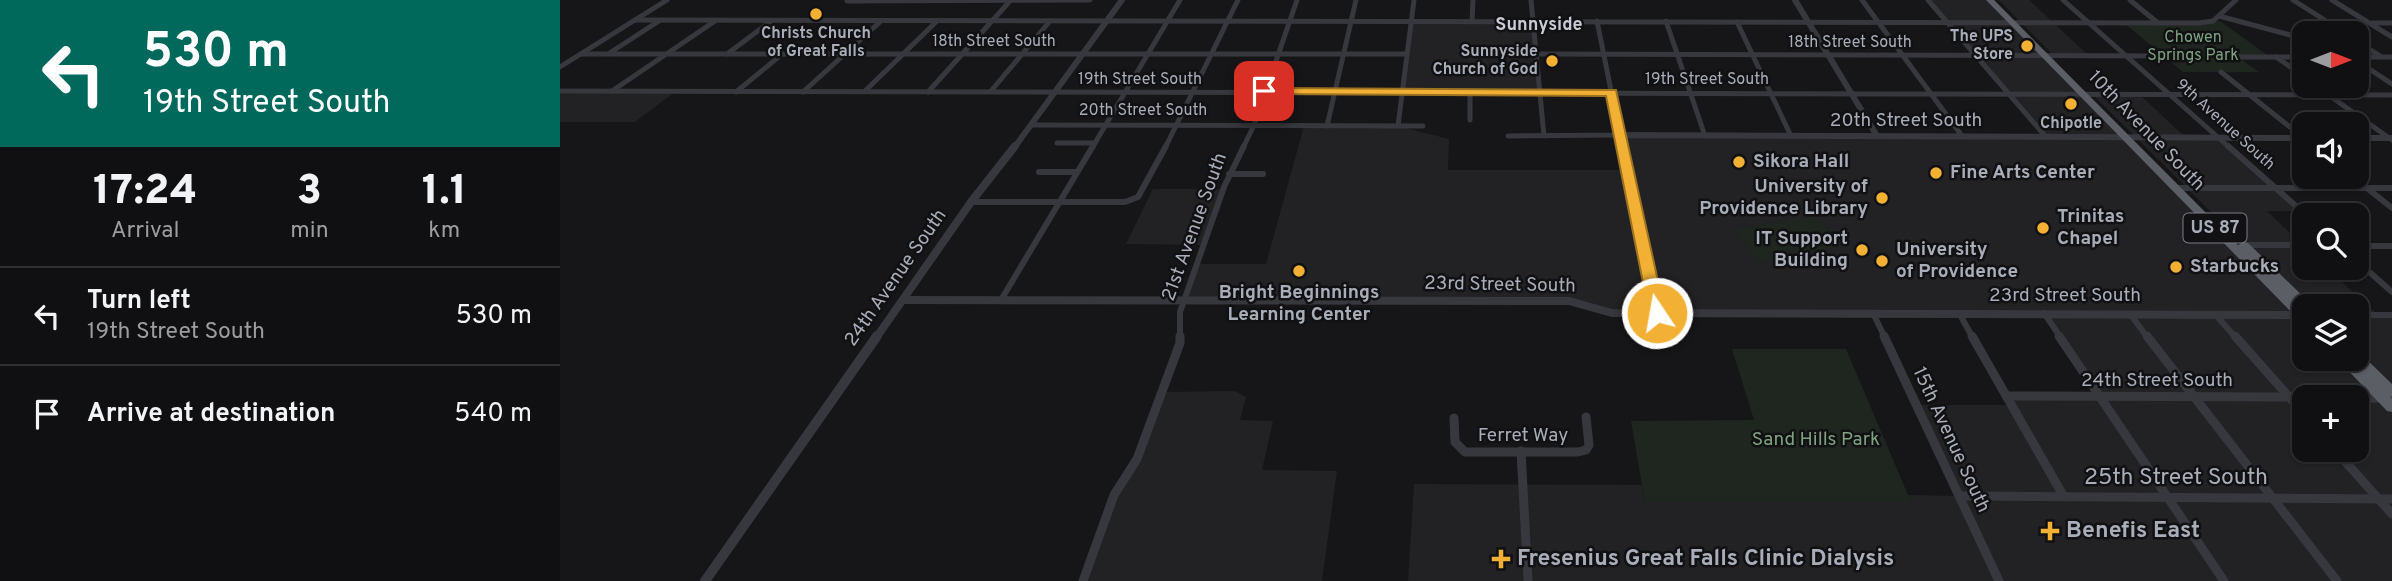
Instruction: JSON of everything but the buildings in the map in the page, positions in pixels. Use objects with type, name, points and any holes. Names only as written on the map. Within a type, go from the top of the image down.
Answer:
[{"type":"highway","name":"10th Avenue South","points":[[1990,0],[2017,22]]},
{"type":"highway","name":"10th Avenue South","points":[[1999,0],[2050,56],[2292,302]]},
{"type":"highway","points":[[2358,371],[2390,399]]},
{"type":"highway","points":[[2367,371],[2390,399]]},
{"type":"street","points":[[560,68],[667,0]]},
{"type":"street","name":"24th Avenue South","points":[[705,581],[971,202],[1122,0]]},
{"type":"street","points":[[1001,300],[1180,0]]},
{"type":"street","points":[[971,202],[1134,200],[1142,194],[1238,0]]},
{"type":"street","name":"21st Avenue South","points":[[1083,581],[1114,495],[1137,459],[1167,379],[1180,343],[1178,324],[1184,300],[1229,174],[1254,125],[1297,0]]},
{"type":"street","points":[[1327,126],[1356,0]]},
{"type":"street","points":[[1398,126],[1414,0]]},
{"type":"street","points":[[1472,21],[1473,0]]},
{"type":"street","points":[[1531,0],[1544,136]]},
{"type":"street","points":[[1795,0],[1877,136]]},
{"type":"street","points":[[1861,0],[1962,136]]},
{"type":"street","points":[[1928,0],[2046,137]]},
{"type":"street","name":"9th Avenue South","points":[[2063,0],[2292,203]]},
{"type":"street","points":[[2130,0],[2158,23]]},
{"type":"street","points":[[635,20],[2158,23],[2208,22],[2236,0]]},
{"type":"street","points":[[2293,0],[2326,21]]},
{"type":"street","points":[[2332,0],[2367,21]]},
{"type":"street","points":[[847,1],[1089,1]]},
{"type":"street","points":[[928,92],[1010,1]]},
{"type":"street","points":[[2219,16],[2292,36]]},
{"type":"street","points":[[608,54],[660,20]]},
{"type":"street","points":[[612,91],[715,20]]},
{"type":"street","points":[[726,54],[771,21]]},
{"type":"street","points":[[803,92],[882,21]]},
{"type":"street","points":[[865,92],[937,21]]},
{"type":"street","points":[[991,91],[1050,21]]},
{"type":"street","points":[[1597,21],[1657,313]]},
{"type":"street","points":[[1666,21],[1705,136]]},
{"type":"street","points":[[1737,22],[1791,136]]},
{"type":"street","points":[[2370,23],[2392,23]]},
{"type":"street","points":[[2370,23],[2392,37]]},
{"type":"street","points":[[2370,49],[2382,57]]},
{"type":"street","name":"18th Street South","points":[[581,54],[1406,54]]},
{"type":"street","points":[[735,92],[781,54]]},
{"type":"street","name":"18th Street South","points":[[1536,54],[2164,56]]},
{"type":"street","points":[[2238,57],[2292,57]]},
{"type":"street","points":[[2276,57],[2292,69]]},
{"type":"street","points":[[2370,58],[2392,57]]},
{"type":"street","points":[[2370,68],[2392,84]]},
{"type":"street","points":[[2221,72],[2292,129]]},
{"type":"street","name":"19th Street South","points":[[560,91],[2292,94]]},
{"type":"street","points":[[1470,92],[1470,120]]},
{"type":"street","name":"19th Street South","points":[[2370,95],[2392,95]]},
{"type":"street","points":[[2334,98],[2391,139]]},
{"type":"street","name":"20th Street South","points":[[1031,125],[1423,126]]},
{"type":"street","name":"20th Street South","points":[[1508,135],[2292,138]]},
{"type":"street","points":[[2369,138],[2391,139]]},
{"type":"street","points":[[1057,143],[1095,143]]},
{"type":"street","points":[[1039,172],[1077,172]]},
{"type":"street","points":[[1229,174],[1263,174]]},
{"type":"street","points":[[2180,188],[2292,187]]},
{"type":"street","points":[[2369,188],[2392,188]]},
{"type":"street","points":[[2368,189],[2392,208]]},
{"type":"street","points":[[2238,246],[2292,246]]},
{"type":"street","points":[[2369,246],[2392,246]]},
{"type":"street","points":[[2369,272],[2392,292]]},
{"type":"street","name":"23rd Street South","points":[[902,300],[1569,302],[1612,313],[2292,314]]},
{"type":"street","name":"15th Avenue South","points":[[1874,313],[1999,581]]},
{"type":"street","points":[[1959,313],[2064,497]]},
{"type":"street","points":[[2044,313],[2224,581]]},
{"type":"street","points":[[2130,314],[2337,581]]},
{"type":"street","points":[[2215,314],[2292,400]]},
{"type":"street","points":[[2369,315],[2392,315]]},
{"type":"street","name":"24th Street South","points":[[2006,396],[2289,397]]},
{"type":"street","points":[[2369,398],[2390,399]]},
{"type":"street","name":"Ferret Way","points":[[1454,418],[1454,443],[1458,449],[1465,452],[1521,452],[1586,450],[1589,445],[1586,417]]},
{"type":"street","points":[[1521,452],[1528,581]]},
{"type":"street","points":[[2346,462],[2392,514]]},
{"type":"street","name":"25th Street South","points":[[1959,496],[2392,499]]},
{"type":"shaded area","points":[[1928,0],[1990,0],[2292,306],[2292,371],[2356,371],[2392,407],[2392,581],[1408,581],[1414,484],[1642,485],[1645,502],[1910,502],[1908,495],[1959,496],[1917,405],[2011,405],[2006,396],[2098,396],[2044,313],[1612,313],[1581,304],[1184,300],[1197,264],[1266,264],[1304,126],[1398,126],[1449,139],[1448,170],[1627,170],[1620,135],[2045,137]]},
{"type":"shaded area","points":[[1999,0],[2029,0],[2089,56],[2054,56]]},
{"type":"shaded area","points":[[1411,21],[1534,21],[1540,92],[1402,92]]},
{"type":"shaded area","points":[[560,91],[676,91],[635,122],[560,122]]},
{"type":"shaded area","points":[[2092,94],[2139,94],[2185,137],[2218,137],[2292,203],[2292,211],[2267,211],[2292,235],[2292,280],[2340,280],[2355,294],[2294,294]]},
{"type":"shaded area","points":[[1153,189],[1223,189],[1204,245],[1126,244]]},
{"type":"shaded area","points":[[2369,307],[2380,315],[2392,315],[2392,392],[2369,370]]},
{"type":"shaded area","points":[[1234,391],[1246,397],[1240,420],[1273,421],[1262,470],[1337,471],[1322,581],[1083,581],[1114,495],[1131,469],[1162,392]]},
{"type":"green space","name":"Chowen Springs Park","points":[[2220,21],[2270,57],[2239,58],[2259,72],[2183,72],[2124,23]]},
{"type":"green space","points":[[1816,216],[1844,246],[1759,261],[1734,229]]},
{"type":"green space","name":"Sand Hills Park","points":[[1732,349],[1846,349],[1911,502],[1645,502],[1631,421],[1754,420]]},
{"type":"place","name":"Christs Church of Great Falls","points":[[816,14]]},
{"type":"place","name":"The UPS Store","points":[[2027,46]]},
{"type":"place","name":"Sunnyside Church of God","points":[[1552,61]]},
{"type":"place","name":"Chipotle","points":[[2071,104]]},
{"type":"place","name":"Sikora Hall","points":[[1739,162]]},
{"type":"place","name":"Fine Arts Center","points":[[1936,173]]},
{"type":"place","name":"University of Providence Library","points":[[1882,198]]},
{"type":"place","name":"Trinitas Chapel","points":[[2043,228]]},
{"type":"place","name":"IT Support Building","points":[[1862,250]]},
{"type":"place","name":"University of Providence","points":[[1882,261]]},
{"type":"place","name":"Starbucks","points":[[2176,267]]},
{"type":"place","name":"Bright Beginnings Learning Center","points":[[1299,271]]},
{"type":"place","name":"Benefis East","points":[[2050,531]]},
{"type":"place","name":"Fresenius Great Falls Clinic Dialysis","points":[[1501,559]]},
{"type":"district","name":"Sunnyside","points":[[1539,25]]},
{"type":"route","points":[[1264,91],[1612,92],[1657,313]]}]
